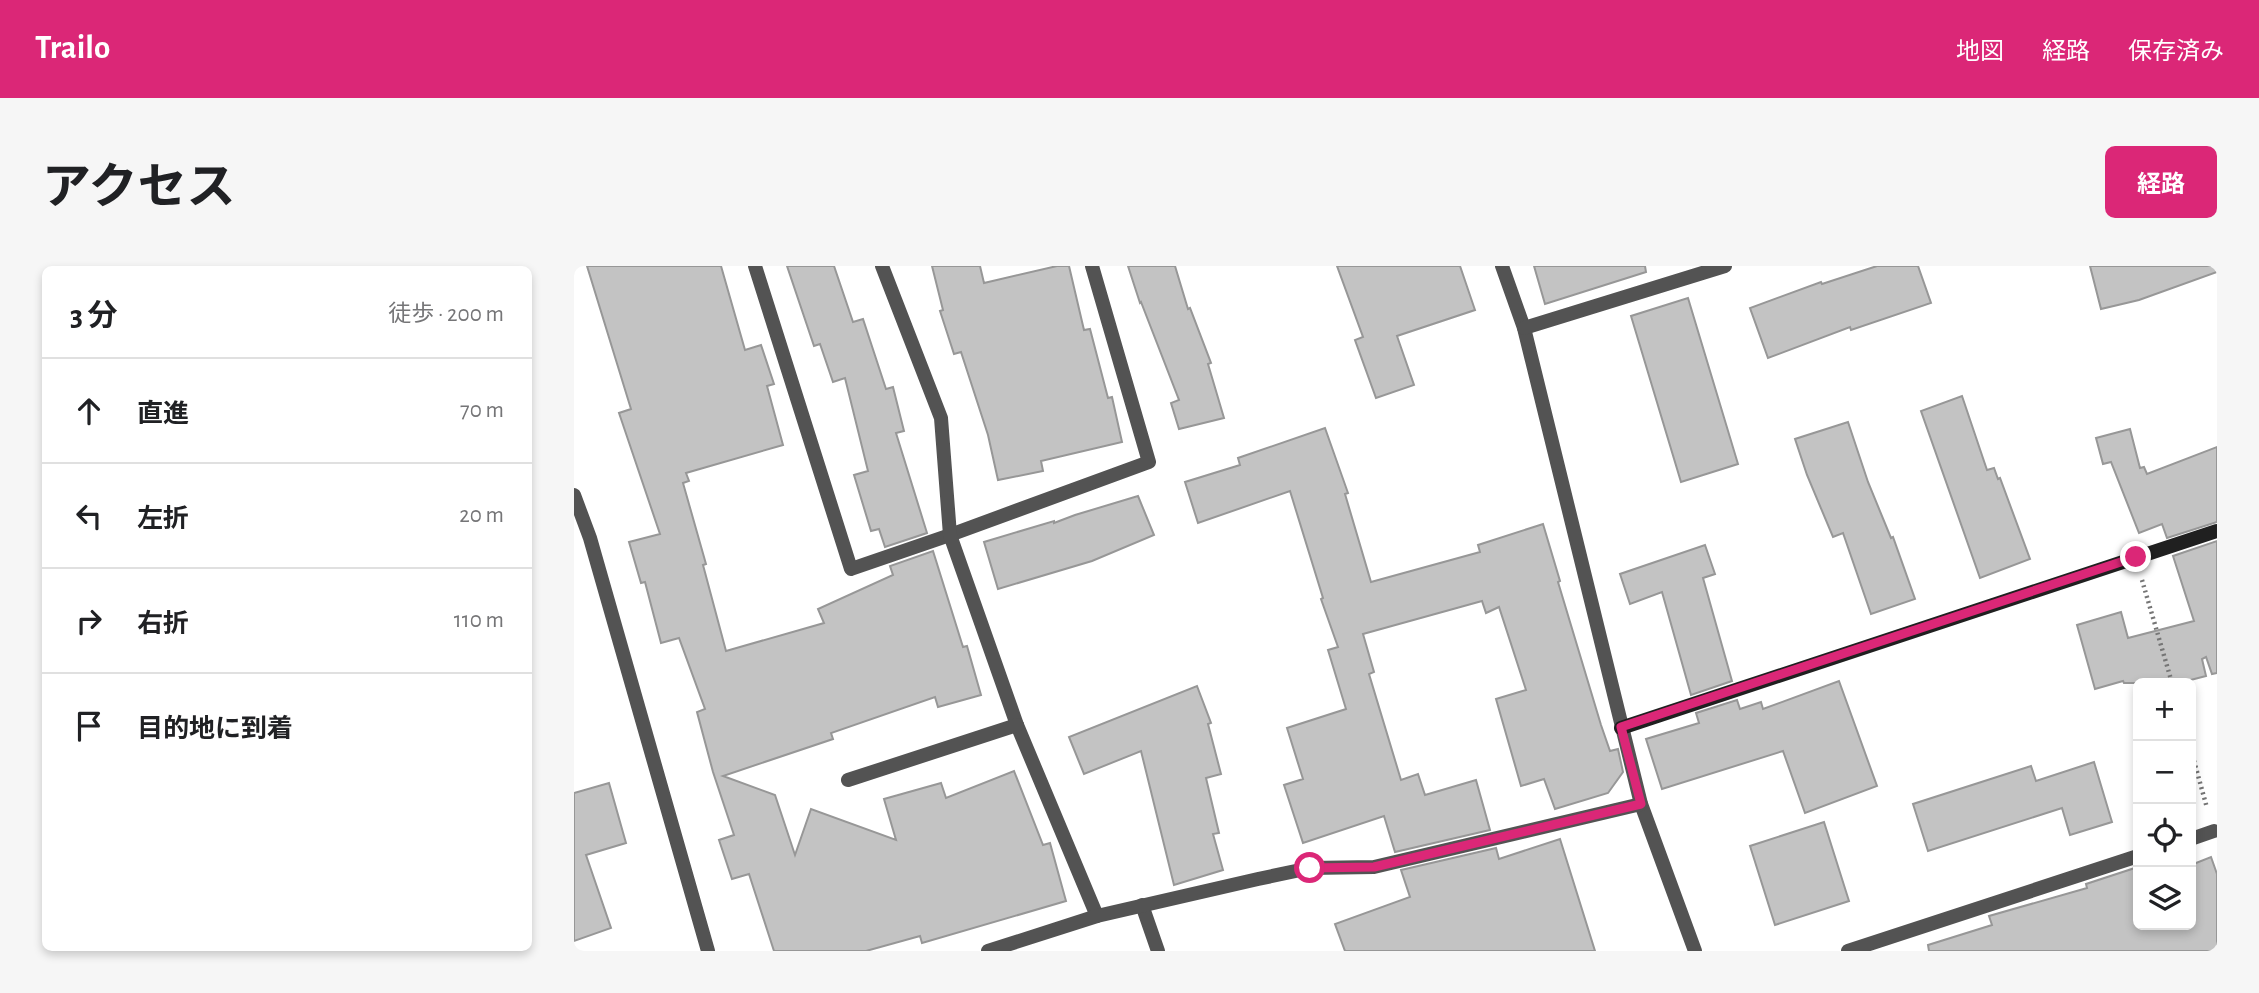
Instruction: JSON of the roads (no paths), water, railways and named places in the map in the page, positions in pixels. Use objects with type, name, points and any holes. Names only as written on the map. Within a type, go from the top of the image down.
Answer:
[{"type":"street","points":[[755,266],[851,569],[1149,462],[1092,266]]},
{"type":"street","points":[[882,266],[941,418],[950,535],[1017,725],[1097,916]]},
{"type":"street","points":[[1502,266],[1524,328],[1641,804],[1695,951]]},
{"type":"street","points":[[1524,328],[1725,266]]},
{"type":"street","points":[[574,495],[590,538],[708,951]]},
{"type":"street","points":[[1621,727],[2217,531]]},
{"type":"street","points":[[848,780],[1017,725]]},
{"type":"street","points":[[988,951],[1097,916],[1142,905],[1310,868],[1374,867],[1641,804]]},
{"type":"street","points":[[2196,837],[2214,831]]},
{"type":"street","points":[[1848,951],[2133,858]]},
{"type":"street","points":[[1142,905],[1158,951]]}]
